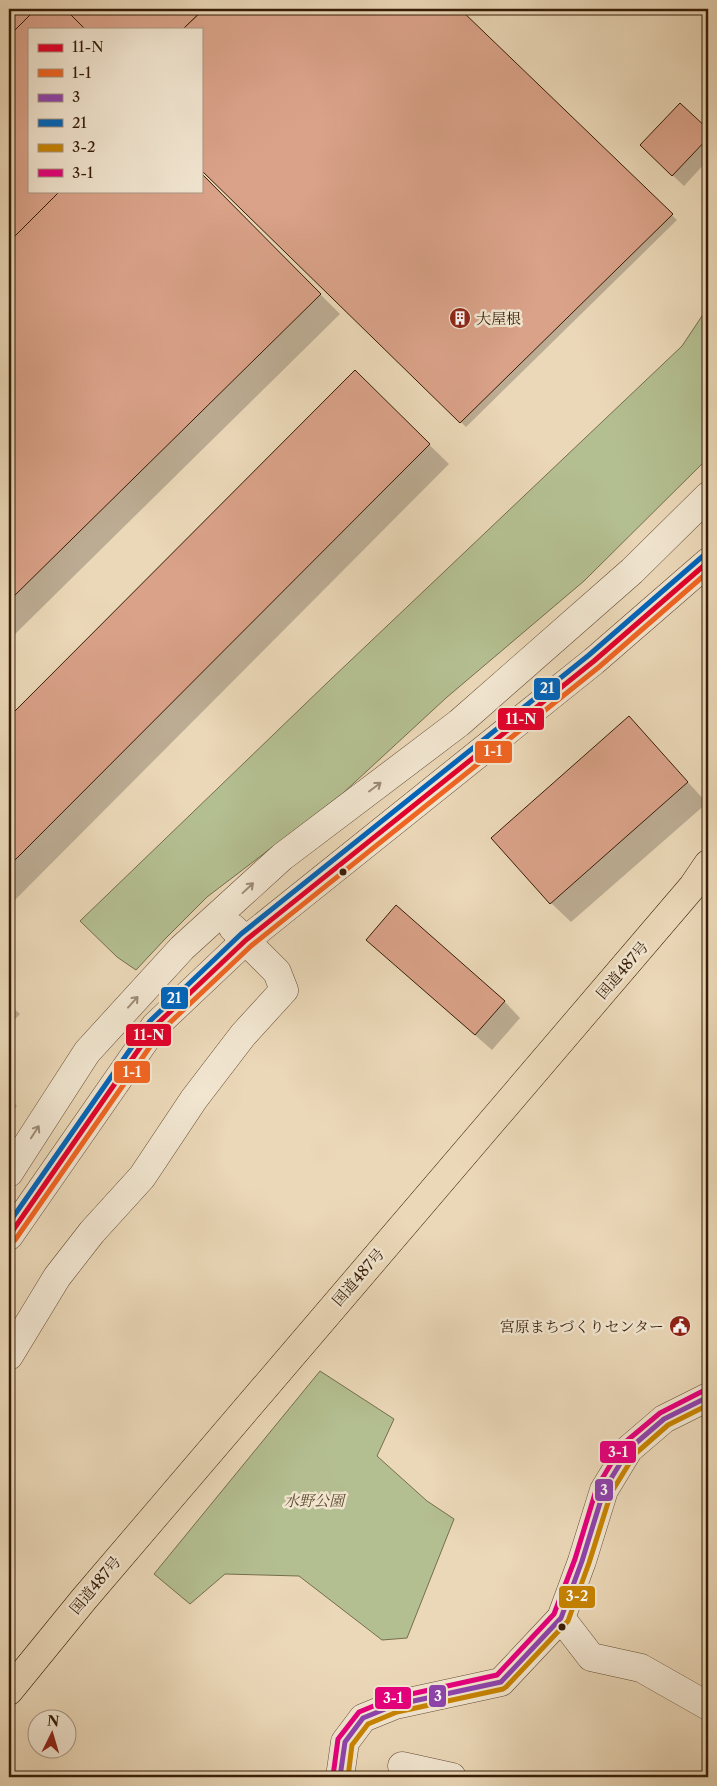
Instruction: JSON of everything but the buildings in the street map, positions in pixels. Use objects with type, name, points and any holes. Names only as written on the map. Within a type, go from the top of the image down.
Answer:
[{"type":"highway","name":"国道487号","points":[[9,1691],[84,1599],[694,886],[708,864]]},
{"type":"street","points":[[9,1173],[87,1052],[182,948],[282,857],[459,723],[632,571],[708,496]]},
{"type":"street","points":[[9,1236],[155,1026],[246,940],[594,661],[708,562]]},
{"type":"street","points":[[9,1356],[57,1277],[92,1232],[142,1177],[194,1099],[243,1035],[284,990],[277,972],[220,914]]},
{"type":"street","points":[[340,1777],[345,1742],[363,1718],[395,1705],[501,1682],[561,1618],[582,1561],[604,1490],[629,1449],[664,1419],[708,1397]]},
{"type":"street","points":[[561,1618],[591,1657],[641,1668],[708,1706]]},
{"type":"street","points":[[402,1766],[452,1777]]},
{"type":"green space","points":[[708,307],[708,458],[584,581],[446,698],[342,794],[207,897],[136,970],[117,957],[80,921],[329,681],[682,346]]},
{"type":"green space","name":"水野公園","points":[[320,1371],[394,1419],[377,1456],[427,1501],[454,1519],[407,1638],[382,1640],[299,1576],[225,1574],[190,1604],[154,1574]]},
{"type":"transit line","name":"21","points":[[9,1223],[150,1021],[241,934],[589,655],[703,556]]},
{"type":"transit line","name":"11-N","points":[[9,1236],[155,1026],[246,940],[594,661],[708,562]]},
{"type":"transit line","name":"1-1","points":[[15,1240],[161,1031],[251,946],[599,667],[708,572]]},
{"type":"transit line","name":"3-1","points":[[333,1776],[338,1739],[359,1712],[393,1698],[497,1675],[554,1614],[575,1559],[597,1487],[623,1444],[660,1413],[705,1390]]},
{"type":"transit line","name":"3","points":[[340,1777],[345,1742],[363,1718],[395,1705],[501,1682],[561,1618],[582,1561],[604,1490],[629,1449],[664,1419],[708,1397]]},
{"type":"transit line","name":"3-2","points":[[348,1777],[352,1745],[368,1724],[397,1712],[506,1687],[568,1621],[611,1493],[635,1454],[668,1425],[708,1405]]},
{"type":"place","name":"大屋根","points":[[460,318]]},
{"type":"place","name":"宮原まちづくりセンター","points":[[680,1326]]}]
